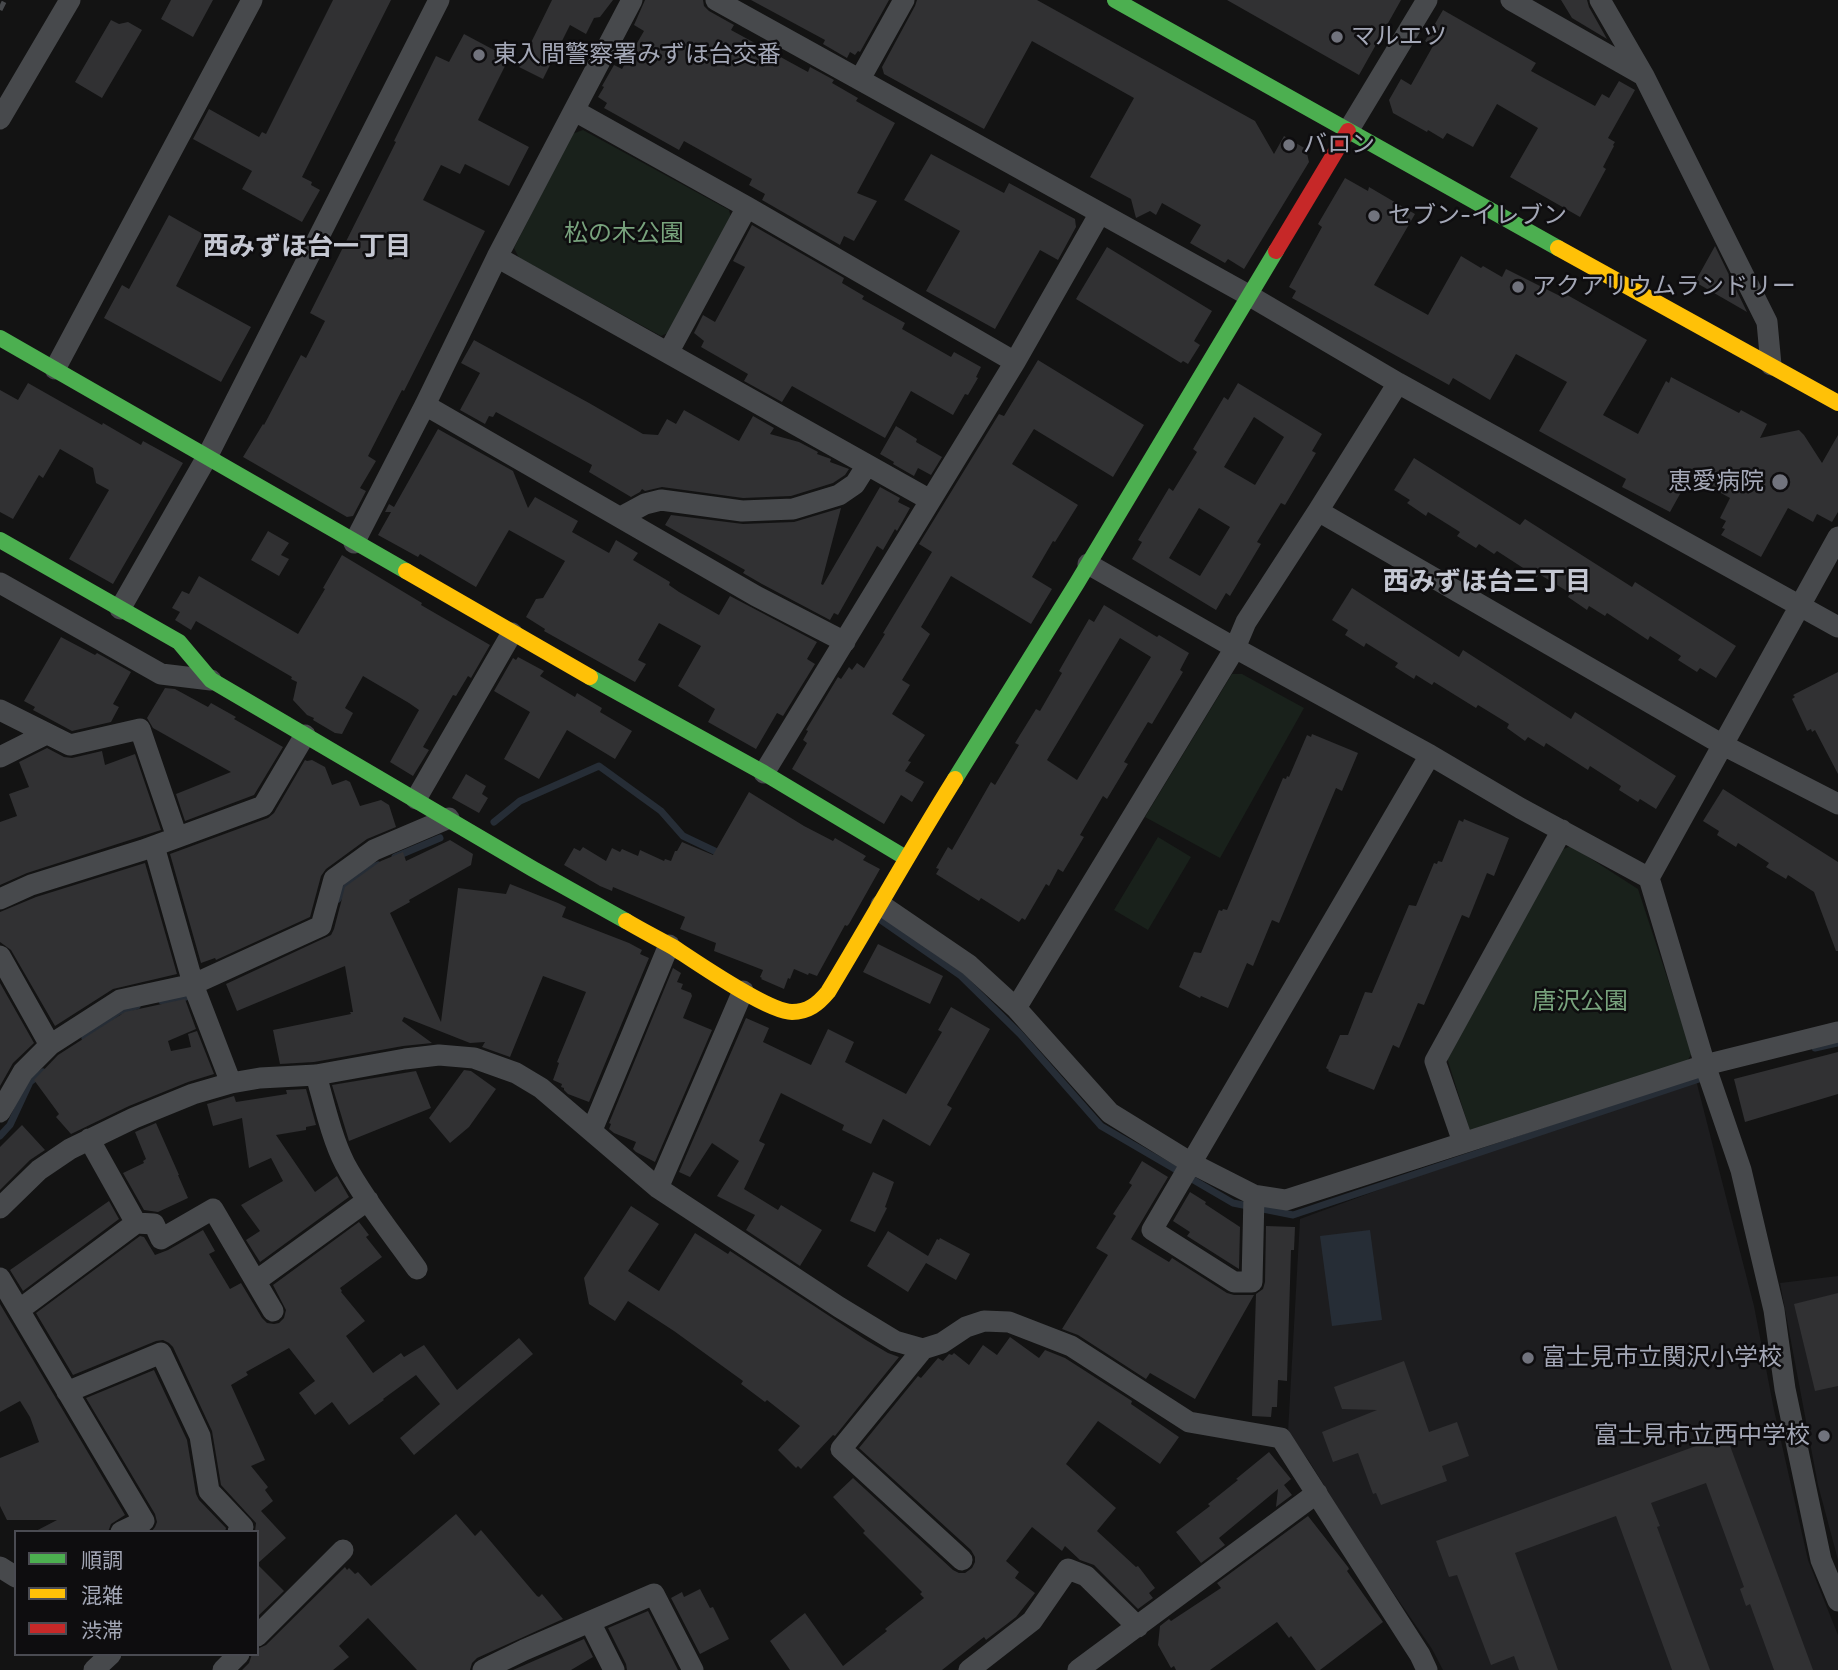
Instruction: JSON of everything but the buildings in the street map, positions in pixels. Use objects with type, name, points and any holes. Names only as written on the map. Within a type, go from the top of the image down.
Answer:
[{"type":"street","points":[[0,119],[71,0]]},
{"type":"street","points":[[55,369],[251,0]]},
{"type":"street","points":[[120,609],[207,457],[439,0]]},
{"type":"street","points":[[355,543],[497,257],[632,0]]},
{"type":"street","points":[[716,0],[1250,296],[1398,383],[1838,627]]},
{"type":"street","points":[[860,79],[904,0]]},
{"type":"street","points":[[1115,0],[1838,402]]},
{"type":"street","points":[[0,540],[179,642],[211,680],[533,869],[669,945],[743,991],[789,1012],[806,1010],[819,1003],[828,992],[877,913],[906,858],[1088,564],[1427,0]]},
{"type":"street","points":[[1511,0],[1644,76]]},
{"type":"street","points":[[1600,0],[1644,76],[1767,322],[1771,365]]},
{"type":"street","points":[[575,111],[1015,362]]},
{"type":"street","points":[[668,353],[747,207]]},
{"type":"street","points":[[764,773],[1015,362],[1100,214]]},
{"type":"street","points":[[497,257],[930,500]]},
{"type":"street","points":[[0,338],[512,633],[764,773],[906,858]]},
{"type":"street","points":[[1016,1008],[1235,648],[1246,622],[1398,383]]},
{"type":"street","points":[[425,405],[756,596],[845,642]]},
{"type":"street","points":[[621,517],[661,499],[742,511],[793,509],[839,495],[855,484],[867,465]]},
{"type":"street","points":[[1318,511],[1723,745],[1838,804]]},
{"type":"street","points":[[1649,878],[1838,537]]},
{"type":"street","points":[[1088,564],[1649,878],[1705,1065],[1741,1170],[1773,1310],[1785,1389],[1821,1560],[1838,1601]]},
{"type":"street","points":[[0,583],[161,674],[211,680]]},
{"type":"street","points":[[416,799],[512,633]]},
{"type":"street","points":[[0,710],[70,745],[140,729],[177,837]]},
{"type":"street","points":[[0,757],[46,734]]},
{"type":"street","points":[[0,899],[32,885],[154,846],[263,806],[305,736]]},
{"type":"street","points":[[1254,1196],[1252,1282],[1234,1282],[1153,1230],[1430,755]]},
{"type":"street","points":[[1,1106],[23,1072],[50,1045],[120,1000],[196,990],[321,926],[334,879],[374,850],[449,818]]},
{"type":"street","points":[[1463,1142],[1435,1060],[1562,830]]},
{"type":"street","points":[[154,846],[196,990],[231,1083]]},
{"type":"street","points":[[877,913],[970,965],[1016,1008],[1110,1114],[1187,1170],[1254,1196],[1286,1200],[1705,1065],[1838,1032]]},
{"type":"street","points":[[592,1130],[669,945]]},
{"type":"street","points":[[0,956],[50,1045]]},
{"type":"street","points":[[658,1188],[743,991]]},
{"type":"street","points":[[0,1208],[39,1170],[89,1139],[193,1094],[260,1078],[316,1075],[405,1059],[439,1055],[474,1058],[516,1073],[541,1088],[658,1188],[895,1341],[922,1349],[942,1343],[966,1327],[984,1321],[1009,1322],[1071,1346],[1189,1422],[1281,1438],[1427,1670]]},
{"type":"street","points":[[316,1075],[325,1110],[345,1163],[417,1269]]},
{"type":"street","points":[[89,1139],[136,1223]]},
{"type":"street","points":[[256,1281],[368,1200]]},
{"type":"street","points":[[19,1310],[136,1223],[154,1224],[161,1238],[213,1209],[274,1311]]},
{"type":"street","points":[[0,1278],[144,1521],[125,1530]]},
{"type":"street","points":[[922,1349],[841,1450],[962,1560]]},
{"type":"street","points":[[67,1392],[161,1353],[200,1436],[209,1491],[243,1527],[240,1530]]},
{"type":"street","points":[[1078,1670],[1317,1493]]},
{"type":"street","points":[[259,1634],[343,1550]]},
{"type":"street","points":[[969,1670],[1031,1620],[1068,1569],[1086,1576],[1138,1627]]},
{"type":"street","points":[[494,1668],[654,1594],[693,1670]]},
{"type":"street","points":[[590,1622],[614,1670]]},
{"type":"street","points":[[223,1670],[237,1656]]},
{"type":"shaded area","name":"富士見市立関沢小学校","points":[[1687,1076],[1696,1080],[1754,1306],[1808,1560],[1838,1635],[1838,1670],[1443,1670],[1432,1649],[1288,1432],[1300,1219]]},
{"type":"shaded area","points":[[1370,1230],[1382,1320],[1332,1326],[1320,1236]]},
{"type":"shaded area","name":"富士見市立西中学校","points":[[1838,1276],[1838,1560],[1818,1485],[1780,1283]]},
{"type":"green space","name":"松の木公園","points":[[583,130],[729,210],[731,218],[668,333],[661,336],[519,258],[514,248],[572,134]]},
{"type":"green space","points":[[1232,674],[1242,674],[1304,708],[1220,858],[1145,817]]},
{"type":"green space","points":[[1158,837],[1191,857],[1148,930],[1114,910]]},
{"type":"green space","name":"唐沢公園","points":[[1571,846],[1638,889],[1692,1053],[1686,1063],[1471,1134],[1447,1058],[1561,850]]},
{"type":"waterway","points":[[494,822],[520,801],[599,766],[661,811],[683,836],[723,855]]},
{"type":"waterway","points":[[395,857],[440,838]]},
{"type":"waterway","points":[[338,899],[355,878],[378,865]]},
{"type":"waterway","points":[[879,919],[961,976],[1020,1034],[1101,1126],[1233,1203],[1293,1215],[1705,1077]]},
{"type":"waterway","points":[[162,1001],[195,994]]},
{"type":"waterway","points":[[85,1038],[118,1012],[137,1006]]},
{"type":"waterway","points":[[1815,1048],[1838,1043]]},
{"type":"waterway","points":[[0,1136],[10,1125],[30,1082],[43,1072]]},
{"type":"railway","points":[[0,10],[5,0]]},
{"type":"traffic: fast","points":[[1115,0],[1558,248]]},
{"type":"traffic: fast","points":[[955,779],[1077,583],[1276,251]]},
{"type":"traffic: fast","points":[[0,338],[406,571]]},
{"type":"traffic: fast","points":[[0,540],[179,642],[211,680],[626,921]]},
{"type":"traffic: fast","points":[[590,677],[764,773],[906,858]]},
{"type":"traffic: slow","points":[[1558,248],[1838,403]]},
{"type":"traffic: slow","points":[[406,571],[590,677]]},
{"type":"traffic: slow","points":[[626,921],[767,1004],[792,1012],[808,1009],[828,992],[955,779]]},
{"type":"traffic: jam","points":[[1276,251],[1348,131]]},
{"type":"place","name":"マルエツ","points":[[1337,37]]},
{"type":"place","name":"東入間警察署みずほ台交番","points":[[479,55]]},
{"type":"place","name":"バロン","points":[[1289,145]]},
{"type":"place","name":"セブン-イレブン","points":[[1374,216]]},
{"type":"place","name":"アクアリウムランドリー","points":[[1518,287]]},
{"type":"place","name":"恵愛病院","points":[[1780,482]]},
{"type":"place","name":"富士見市立関沢小学校","points":[[1528,1358]]},
{"type":"place","name":"富士見市立西中学校","points":[[1824,1436]]},
{"type":"district","name":"西みずほ台一丁目","points":[[307,247]]},
{"type":"district","name":"西みずほ台三丁目","points":[[1487,582]]}]
